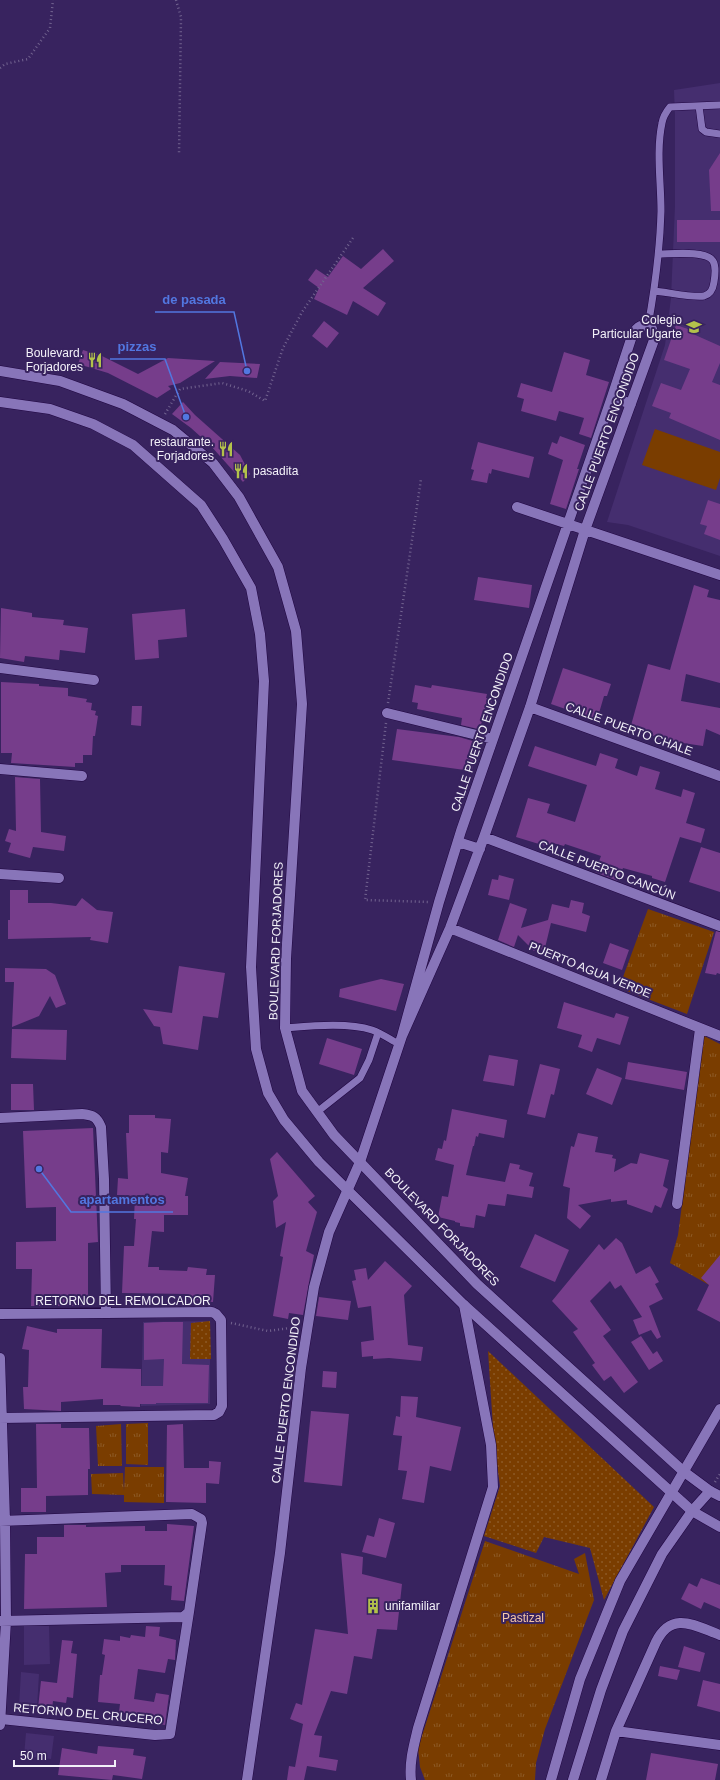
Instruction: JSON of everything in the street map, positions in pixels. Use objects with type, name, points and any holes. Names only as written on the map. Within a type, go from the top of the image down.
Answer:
[{"type":"street","name":"CALLE PUERTO ENCONDIDO","points":[[247,1780],[280,1553],[307,1325],[314,1287],[329,1232],[360,1162],[401,1040],[439,902],[458,842],[632,336],[637,327],[641,325],[648,326],[652,329],[654,340],[585,530],[530,707],[480,849],[450,928],[401,1040]]},
{"type":"street","name":"BOULEVARD FORJADORES","points":[[0,371],[60,381],[123,404],[173,430],[213,463],[239,497],[278,567],[296,631],[302,704],[286,959],[285,1028],[302,1091],[334,1135],[477,1284],[683,1471],[710,1491],[720,1496]]},
{"type":"street","points":[[612,397],[631,404]]},
{"type":"street","name":"BOULEVARD FORJADORES","points":[[0,402],[50,409],[93,424],[133,445],[201,505],[223,539],[250,588],[260,634],[264,680],[251,967],[256,1049],[268,1093],[284,1120],[319,1162],[464,1305],[692,1511],[720,1527]]},
{"type":"street","points":[[517,507],[720,575]]},
{"type":"street","points":[[0,668],[94,680]]},
{"type":"street","name":"CALLE PUERTO CHALE","points":[[530,707],[720,776]]},
{"type":"street","points":[[387,713],[493,739]]},
{"type":"street","points":[[0,769],[82,776]]},
{"type":"street","name":"CALLE PUERTO CANCÚN","points":[[484,837],[720,926]]},
{"type":"street","points":[[458,842],[480,849]]},
{"type":"street","points":[[0,874],[59,878]]},
{"type":"street","name":"PUERTO AGUA VERDE","points":[[450,928],[720,1036]]},
{"type":"street","points":[[677,1204],[700,1029]]},
{"type":"street","points":[[0,1118],[82,1114],[92,1115],[98,1119],[101,1127],[104,1179],[106,1313]]},
{"type":"street","points":[[412,1780],[410,1770],[412,1751],[418,1728],[493,1486],[491,1446],[464,1305]]},
{"type":"street","name":"RETORNO DEL REMOLCADOR","points":[[0,1314],[212,1312],[221,1320],[222,1406],[219,1412],[214,1415],[1,1418]]},
{"type":"street","points":[[0,1358],[3,1521],[3,1621],[0,1722]]},
{"type":"street","points":[[551,1780],[580,1679],[620,1581],[720,1409]]},
{"type":"street","points":[[573,1780],[601,1690],[623,1631],[662,1554],[692,1511],[710,1491]]},
{"type":"street","points":[[3,1521],[192,1514],[197,1516],[202,1523],[190,1612],[183,1617],[3,1621]]},
{"type":"street","name":"RETORNO DEL CRUCERO","points":[[0,1722],[155,1735],[170,1734],[190,1612]]},
{"type":"street","points":[[601,1780],[616,1731],[656,1642],[665,1628],[672,1624],[682,1622],[720,1635]]},
{"type":"street","points":[[616,1731],[720,1745]]},
{"type":"lane","points":[[648,326],[659,254],[662,123],[665,112],[670,107],[720,105]]},
{"type":"lane","points":[[699,106],[702,129],[706,132],[720,134]]},
{"type":"lane","points":[[654,291],[701,296],[709,294],[712,290],[714,282],[715,267],[713,261],[709,257],[694,254],[659,254]]},
{"type":"lane","points":[[285,1028],[341,1026],[372,1030],[401,1040]]},
{"type":"lane","points":[[317,1112],[360,1078],[369,1060],[378,1033]]},
{"type":"path","points":[[0,68],[5,64],[28,59],[50,28],[54,0]]},
{"type":"path","points":[[176,0],[181,17],[179,154]]},
{"type":"path","points":[[159,423],[180,389],[222,383],[248,391],[265,401],[283,348],[302,312],[353,238]]},
{"type":"path","points":[[221,1320],[268,1331],[307,1325]]},
{"type":"shaded area","name":"Colegio Particular Ugarte","points":[[720,83],[720,556],[628,525],[607,522],[665,345],[671,298],[675,206],[674,90]]},
{"type":"shaded area","points":[[210,1321],[210,1404],[141,1406],[143,1322]]},
{"type":"shaded area","points":[[24,1626],[49,1626],[50,1664],[24,1665]]},
{"type":"shaded area","points":[[21,1672],[39,1674],[37,1708],[19,1707]]},
{"type":"shaded area","points":[[26,1733],[54,1736],[51,1759],[24,1756]]},
{"type":"green space","points":[[655,429],[720,452],[720,478],[716,490],[642,465]]},
{"type":"green space","points":[[648,909],[714,932],[687,1014],[619,988]]},
{"type":"green space","points":[[704,1036],[720,1044],[720,1291],[670,1263],[678,1235]]},
{"type":"green space","points":[[210,1321],[211,1359],[190,1359],[191,1323]]},
{"type":"green space","points":[[488,1351],[654,1507],[604,1600],[590,1548],[544,1537],[536,1553],[484,1536],[500,1486],[494,1443]]},
{"type":"green space","points":[[148,1423],[148,1465],[126,1464],[126,1424]]},
{"type":"green space","points":[[121,1424],[122,1466],[98,1466],[96,1426]]},
{"type":"green space","points":[[125,1467],[164,1467],[164,1503],[124,1502],[124,1495],[92,1494],[91,1474],[123,1473],[124,1491]]},
{"type":"green space","name":"Pastizal","points":[[485,1541],[579,1574],[574,1559],[585,1553],[594,1600],[545,1729],[536,1763],[535,1780],[425,1780],[420,1767],[418,1748]]},
{"type":"building","points":[[720,153],[720,211],[711,211],[709,170]]},
{"type":"building","points":[[677,220],[720,220],[720,242],[677,242]]},
{"type":"building","points":[[383,249],[394,261],[363,288],[386,303],[378,316],[353,301],[347,315],[314,299],[319,288],[308,280],[316,269],[328,277],[343,256],[361,269]]},
{"type":"building","points":[[324,321],[339,333],[327,348],[312,336]]},
{"type":"building","points":[[676,325],[694,331],[693,334],[720,346],[720,363],[712,382],[720,385],[720,440],[669,418],[671,413],[652,406],[661,383],[681,390],[690,369],[664,360]]},
{"type":"building","points":[[83,350],[102,356],[138,374],[168,358],[215,361],[180,383],[168,386],[171,389],[157,398],[108,373],[78,364]]},
{"type":"building","points":[[564,352],[590,360],[586,375],[609,382],[591,438],[579,434],[584,418],[559,411],[556,421],[521,411],[524,399],[517,397],[521,383],[552,392]]},
{"type":"building","points":[[220,362],[260,364],[257,378],[230,376],[205,379]]},
{"type":"building","points":[[183,402],[195,415],[240,455],[250,474],[243,482],[211,446],[191,428],[172,414]]},
{"type":"building","points":[[560,436],[585,445],[566,509],[550,504],[563,460],[548,454],[552,442],[557,444]]},
{"type":"building","points":[[478,442],[534,457],[529,478],[492,469],[491,474],[489,473],[487,483],[471,480],[474,470],[471,469]]},
{"type":"building","points":[[708,500],[720,504],[720,540],[704,534],[707,526],[700,524]]},
{"type":"building","points":[[478,577],[532,585],[529,608],[474,600]]},
{"type":"building","points":[[694,585],[709,590],[707,597],[720,600],[720,683],[686,674],[681,701],[720,708],[720,735],[706,729],[703,746],[656,739],[657,737],[630,729],[648,664],[670,670]]},
{"type":"building","points":[[1,608],[32,613],[32,617],[64,620],[63,625],[88,628],[85,653],[60,650],[59,660],[25,656],[24,662],[0,658]]},
{"type":"building","points":[[185,609],[187,637],[158,640],[159,658],[135,660],[132,614]]},
{"type":"building","points":[[563,668],[611,684],[607,696],[604,696],[597,720],[551,704]]},
{"type":"building","points":[[1,682],[39,684],[39,686],[68,688],[68,696],[87,699],[86,702],[92,703],[91,710],[96,711],[95,715],[98,716],[95,736],[93,736],[92,755],[83,755],[83,763],[75,763],[75,767],[11,763],[12,753],[1,753]]},
{"type":"building","points":[[415,685],[431,688],[432,685],[487,694],[486,698],[492,699],[488,722],[482,721],[481,725],[479,724],[478,729],[461,725],[462,718],[417,709],[418,703],[412,702]]},
{"type":"building","points":[[132,706],[142,706],[141,726],[131,725]]},
{"type":"building","points":[[397,729],[459,737],[476,742],[472,771],[392,760]]},
{"type":"building","points":[[535,746],[596,766],[600,753],[618,759],[615,768],[637,776],[640,766],[660,772],[655,789],[681,797],[683,789],[695,793],[686,823],[705,829],[701,843],[680,837],[665,882],[652,878],[652,876],[623,868],[618,881],[595,872],[601,856],[565,844],[564,846],[553,843],[552,848],[516,837],[528,798],[550,804],[547,813],[575,822],[587,785],[528,766]]},
{"type":"building","points":[[15,777],[40,779],[41,832],[66,836],[64,851],[33,847],[30,858],[8,852],[11,843],[5,841],[9,829],[16,831]]},
{"type":"building","points":[[701,847],[720,853],[720,892],[689,882]]},
{"type":"building","points":[[499,875],[514,879],[509,900],[488,895],[492,879],[498,880]]},
{"type":"building","points":[[10,890],[28,890],[28,903],[51,903],[76,906],[82,898],[97,910],[113,912],[108,943],[90,940],[91,937],[8,939],[8,920],[10,920]]},
{"type":"building","points":[[571,900],[584,903],[582,913],[590,916],[586,932],[551,923],[544,952],[538,946],[534,951],[518,935],[514,947],[498,940],[510,903],[527,909],[521,928],[548,920],[552,904],[569,908]]},
{"type":"building","points":[[716,931],[720,932],[720,974],[717,973],[716,975],[705,973]]},
{"type":"building","points":[[610,943],[629,950],[622,970],[603,963]]},
{"type":"building","points":[[179,966],[225,973],[218,1018],[203,1016],[198,1050],[163,1044],[160,1027],[154,1026],[143,1009],[172,1013]]},
{"type":"building","points":[[5,968],[46,969],[55,975],[66,1004],[56,1008],[50,996],[39,1016],[12,1027],[14,982],[5,982]]},
{"type":"building","points":[[381,979],[404,984],[396,1011],[339,997],[340,989]]},
{"type":"building","points":[[564,1002],[614,1018],[616,1013],[629,1017],[620,1045],[597,1038],[592,1052],[578,1047],[582,1035],[557,1028]]},
{"type":"building","points":[[12,1029],[67,1030],[66,1060],[11,1058]]},
{"type":"building","points":[[327,1038],[362,1049],[354,1075],[319,1064]]},
{"type":"building","points":[[489,1055],[518,1060],[514,1086],[483,1081]]},
{"type":"building","points":[[628,1062],[687,1072],[684,1090],[625,1079]]},
{"type":"building","points":[[540,1064],[560,1069],[554,1095],[551,1094],[545,1118],[527,1114]]},
{"type":"building","points":[[597,1068],[622,1078],[612,1105],[586,1094]]},
{"type":"building","points":[[11,1084],[33,1084],[34,1110],[11,1110]]},
{"type":"building","points":[[452,1109],[507,1120],[504,1138],[479,1133],[478,1137],[476,1136],[466,1175],[505,1182],[510,1163],[520,1165],[519,1169],[533,1173],[529,1186],[534,1187],[532,1198],[507,1194],[505,1206],[488,1204],[485,1217],[476,1215],[474,1228],[460,1226],[460,1223],[438,1217],[442,1196],[448,1197],[454,1165],[435,1160],[438,1148],[442,1149],[444,1140],[446,1141]]},
{"type":"building","points":[[129,1115],[155,1115],[155,1118],[171,1119],[168,1153],[161,1152],[161,1173],[188,1178],[185,1196],[188,1196],[188,1215],[164,1215],[164,1232],[152,1231],[148,1267],[159,1267],[159,1270],[187,1271],[188,1267],[207,1269],[206,1275],[215,1275],[213,1302],[185,1299],[186,1294],[122,1293],[124,1246],[134,1246],[136,1219],[134,1219],[135,1196],[117,1195],[118,1178],[128,1179],[126,1133],[129,1133]]},
{"type":"building","points":[[93,1128],[98,1242],[88,1243],[88,1306],[31,1306],[32,1269],[16,1269],[16,1242],[56,1241],[56,1207],[26,1208],[23,1131]]},
{"type":"building","points":[[578,1133],[598,1137],[595,1152],[613,1155],[612,1158],[616,1159],[614,1172],[631,1163],[637,1164],[640,1153],[669,1160],[663,1186],[668,1189],[661,1208],[655,1205],[652,1213],[627,1204],[627,1200],[611,1202],[611,1199],[578,1205],[591,1216],[580,1229],[567,1218],[570,1188],[563,1186],[571,1146],[574,1147]]},
{"type":"building","points":[[277,1152],[315,1196],[308,1202],[317,1212],[306,1251],[314,1255],[303,1315],[289,1313],[288,1319],[273,1316],[283,1257],[280,1256],[286,1222],[276,1228],[273,1201],[278,1196],[270,1159]]},
{"type":"building","points":[[535,1234],[569,1250],[555,1282],[520,1267]]},
{"type":"building","points":[[616,1238],[622,1243],[636,1274],[650,1266],[659,1282],[655,1284],[663,1299],[649,1306],[661,1337],[657,1339],[651,1330],[639,1335],[633,1320],[642,1317],[621,1285],[615,1289],[610,1281],[590,1301],[611,1330],[603,1336],[638,1382],[624,1393],[611,1376],[604,1381],[592,1365],[595,1363],[573,1332],[578,1329],[552,1301],[599,1244],[604,1250]]},
{"type":"building","points":[[720,1255],[720,1322],[697,1310],[709,1285],[701,1278]]},
{"type":"building","points":[[385,1261],[412,1286],[404,1295],[408,1345],[423,1347],[421,1361],[389,1358],[373,1359],[373,1356],[362,1357],[361,1342],[374,1340],[371,1306],[358,1308],[352,1281],[356,1280],[354,1270],[366,1268],[368,1280]]},
{"type":"building","points":[[319,1297],[351,1301],[348,1320],[316,1316]]},
{"type":"building","points":[[183,1322],[182,1364],[209,1365],[208,1403],[156,1403],[140,1404],[140,1407],[103,1405],[103,1399],[61,1402],[61,1411],[24,1409],[23,1387],[28,1387],[29,1350],[22,1349],[27,1326],[57,1333],[57,1329],[102,1329],[101,1368],[141,1369],[141,1386],[163,1386],[164,1359],[144,1360],[144,1323]]},
{"type":"building","points":[[641,1336],[653,1354],[657,1351],[663,1361],[649,1370],[631,1342]]},
{"type":"building","points":[[323,1371],[337,1372],[336,1388],[322,1387]]},
{"type":"building","points":[[401,1396],[418,1397],[416,1417],[461,1427],[451,1471],[430,1466],[424,1503],[402,1499],[407,1471],[398,1470],[402,1436],[393,1435],[396,1416],[400,1417]]},
{"type":"building","points":[[311,1411],[349,1414],[342,1486],[304,1482]]},
{"type":"building","points":[[36,1424],[61,1424],[61,1428],[89,1428],[90,1469],[88,1469],[88,1495],[46,1496],[46,1512],[21,1512],[21,1488],[37,1488]]},
{"type":"building","points":[[183,1424],[184,1468],[209,1468],[209,1461],[221,1462],[219,1484],[206,1483],[206,1503],[166,1502],[167,1425]]},
{"type":"building","points":[[379,1518],[395,1523],[386,1558],[362,1552],[367,1535],[374,1537]]},
{"type":"building","points":[[167,1524],[194,1526],[184,1601],[171,1600],[172,1586],[164,1585],[165,1565],[121,1565],[121,1572],[105,1573],[107,1607],[24,1609],[25,1554],[37,1554],[37,1537],[64,1537],[64,1525],[86,1525],[86,1527],[145,1526],[145,1531],[167,1531]]},
{"type":"building","points":[[341,1553],[363,1557],[362,1574],[402,1584],[397,1630],[377,1629],[372,1659],[354,1656],[347,1694],[331,1691],[314,1735],[322,1736],[319,1757],[338,1760],[336,1771],[307,1766],[304,1780],[287,1780],[289,1766],[295,1767],[303,1724],[290,1719],[296,1703],[302,1705],[315,1629],[348,1634]]},
{"type":"building","points":[[701,1578],[720,1585],[720,1609],[704,1602],[701,1609],[681,1599],[689,1583],[697,1587]]},
{"type":"building","points":[[146,1626],[160,1627],[159,1636],[176,1640],[175,1660],[168,1659],[165,1673],[138,1669],[134,1699],[154,1702],[156,1693],[169,1695],[165,1725],[143,1722],[144,1716],[119,1712],[120,1704],[98,1702],[100,1675],[102,1675],[105,1655],[102,1654],[104,1639],[120,1641],[120,1636],[130,1638],[131,1635],[145,1637]]},
{"type":"building","points":[[62,1640],[73,1641],[71,1653],[77,1654],[73,1698],[67,1697],[66,1703],[53,1701],[52,1709],[38,1708],[41,1681],[57,1683]]},
{"type":"building","points":[[684,1646],[705,1653],[700,1672],[678,1667]]},
{"type":"building","points":[[660,1666],[680,1670],[677,1680],[658,1676]]},
{"type":"building","points":[[703,1680],[720,1684],[720,1712],[697,1706]]},
{"type":"building","points":[[98,1746],[134,1749],[133,1755],[146,1757],[142,1779],[113,1775],[112,1780],[58,1775],[62,1748],[97,1754]]},
{"type":"building","points":[[651,1753],[718,1764],[715,1780],[646,1780]]},
{"type":"place","name":"Colegio Particular Ugarte","points":[[694,327]]},
{"type":"place","name":"Boulevard. Forjadores","points":[[95,360]]},
{"type":"place","name":"de pasada","points":[[247,371]]},
{"type":"place","name":"pizzas","points":[[186,417]]},
{"type":"place","name":"restaurante. Forjadores","points":[[226,449]]},
{"type":"place","name":"pasadita","points":[[241,471]]},
{"type":"place","name":"apartamentos","points":[[39,1169]]},
{"type":"place","name":"unifamiliar","points":[[373,1606]]}]
